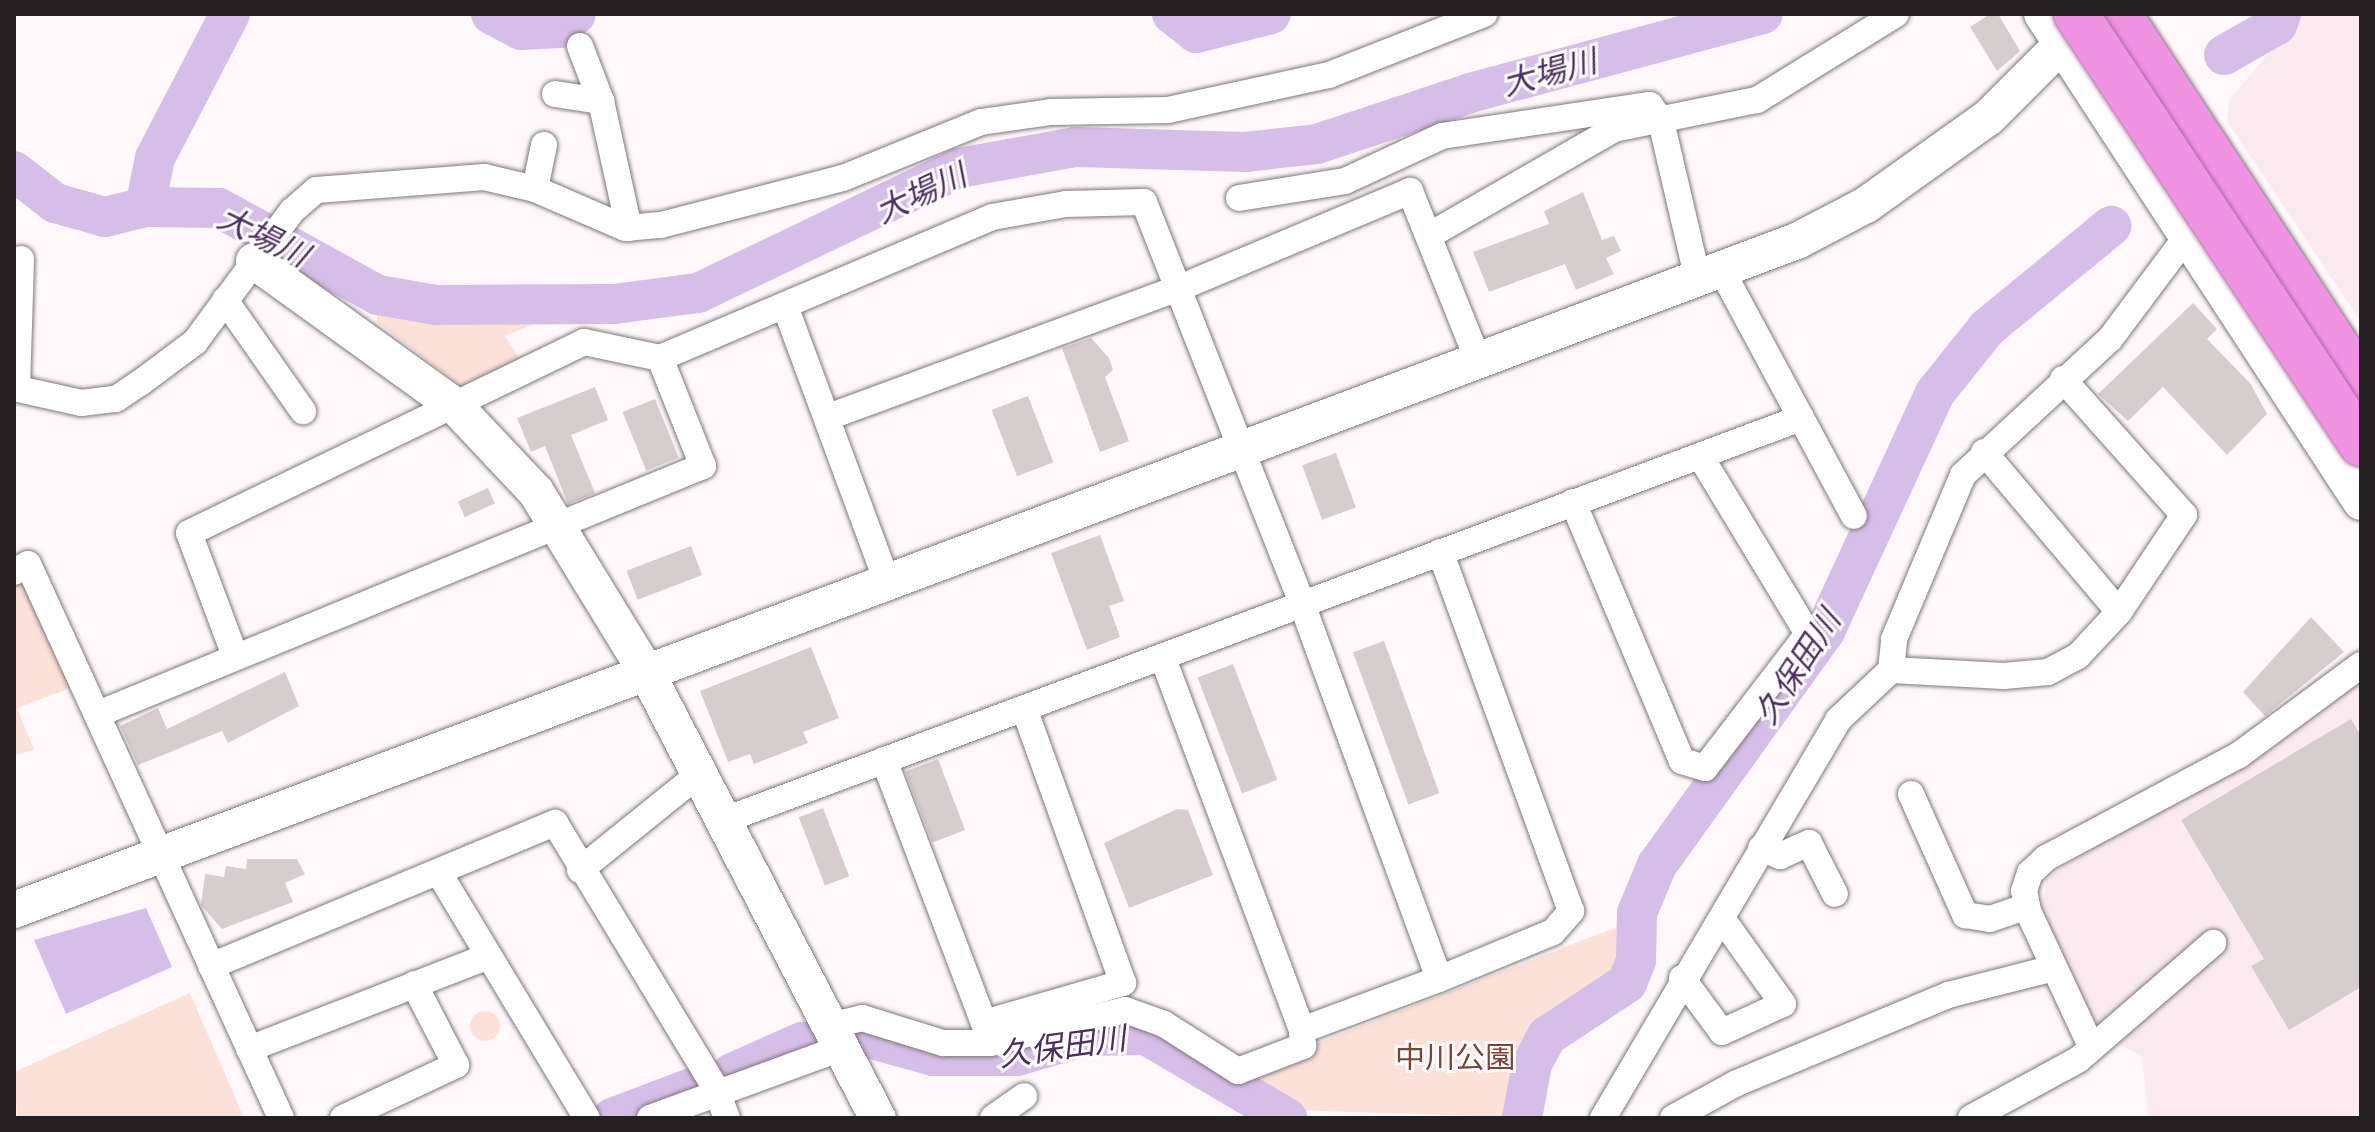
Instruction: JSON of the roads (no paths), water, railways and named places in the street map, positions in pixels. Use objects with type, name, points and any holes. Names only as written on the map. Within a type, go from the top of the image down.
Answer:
[{"type":"highway","points":[[2119,14],[2359,392]]},
{"type":"highway","points":[[2068,30],[2361,444]]},
{"type":"street","points":[[21,259],[15,388],[81,403],[116,399],[195,342],[292,211],[316,190],[484,177],[535,189],[629,228],[808,189],[981,122],[1051,112],[1168,110],[1329,75],[1484,14]]},
{"type":"street","points":[[1430,235],[1614,129],[1757,100],[1896,14]]},
{"type":"street","points":[[2042,14],[2068,30],[2187,236],[2361,502]]},
{"type":"street","points":[[14,910],[648,675],[1477,358],[1710,273],[1866,205],[1989,117],[2068,30],[2092,14]]},
{"type":"street","points":[[2107,14],[2359,392]]},
{"type":"street","points":[[580,46],[601,101],[629,228]]},
{"type":"street","points":[[555,94],[601,101]]},
{"type":"street","points":[[1239,198],[1345,181],[1442,136],[1650,105],[1661,121],[1710,273],[1801,418],[1854,516]]},
{"type":"street","points":[[535,189],[544,145]]},
{"type":"street","points":[[831,416],[1177,289],[1410,191],[1477,358]]},
{"type":"street","points":[[235,656],[189,533],[584,342],[660,358],[992,217],[1066,204],[1144,202],[1302,604],[1439,979]]},
{"type":"street","points":[[1603,1118],[1682,978],[1723,920],[1761,848],[1838,720],[1891,670],[1894,639],[1963,475],[1984,452],[2110,339],[2187,236]]},
{"type":"street","points":[[254,261],[455,406],[536,492],[648,675],[878,1118]]},
{"type":"street","points":[[225,300],[303,411]]},
{"type":"street","points":[[785,306],[831,416],[888,584]]},
{"type":"street","points":[[98,714],[703,466],[660,358]]},
{"type":"street","points":[[1891,670],[2004,676],[2048,672],[2078,656],[2119,612],[2184,515],[2063,379]]},
{"type":"street","points":[[722,821],[1164,661],[1302,604],[1801,418]]},
{"type":"street","points":[[1984,452],[2119,612]]},
{"type":"street","points":[[1573,502],[1682,761],[1705,768],[1808,634],[1700,456]]},
{"type":"street","points":[[1302,1030],[1553,932],[1571,911],[1440,552]]},
{"type":"street","points":[[14,572],[28,564],[281,1118]]},
{"type":"street","points":[[650,1118],[836,1037],[862,1018],[943,1043],[1125,1010],[1164,1024],[1238,1071],[1303,1046],[1302,1030],[1164,661]]},
{"type":"street","points":[[2091,1046],[2027,906],[2030,873],[2046,858],[2239,755],[2361,665]]},
{"type":"street","points":[[987,1033],[1123,983],[1025,711]]},
{"type":"street","points":[[884,760],[987,1033]]},
{"type":"street","points":[[580,870],[699,774]]},
{"type":"street","points":[[1911,794],[1965,915],[1990,919],[2027,906]]},
{"type":"street","points":[[211,966],[555,823],[580,870],[717,1091],[727,1118]]},
{"type":"street","points":[[1761,848],[1780,856],[1809,843],[1835,894]]},
{"type":"street","points":[[439,873],[587,1118]]},
{"type":"street","points":[[1682,978],[1722,1032],[1783,1004],[1723,920]]},
{"type":"street","points":[[1971,1118],[2078,1060],[2213,943]]},
{"type":"street","points":[[249,1049],[489,956]]},
{"type":"street","points":[[1673,1118],[1737,1083],[1948,995],[2054,968]]},
{"type":"street","points":[[343,1118],[456,1065],[414,984]]},
{"type":"street","points":[[993,1118],[1024,1096]]},
{"type":"waterway","name":"大場川","points":[[145,207],[155,158],[230,14]]},
{"type":"waterway","name":"大場川","points":[[491,14],[521,30],[560,28],[576,14]]},
{"type":"waterway","name":"大場川","points":[[1172,14],[1196,33],[1271,14]]},
{"type":"waterway","name":"大場川","points":[[14,171],[55,203],[105,217],[145,207],[219,208],[378,295],[436,305],[614,304],[698,293],[959,168],[1076,147],[1245,152],[1317,144],[1470,93],[1763,14]]},
{"type":"waterway","name":"久保田川","points":[[2224,55],[2277,25],[2281,14]]},
{"type":"waterway","name":"久保田川","points":[[1522,1118],[1532,1064],[1547,1036],[1627,983],[1636,961],[1637,913],[1657,865],[1825,631],[1935,393],[1987,328],[2111,226]]},
{"type":"waterway","name":"久保田川","points":[[865,1037],[933,1056],[1017,1056],[1086,1036],[1146,1035],[1287,1118]]},
{"type":"waterway","name":"久保田川","points":[[732,1073],[802,1042]]},
{"type":"waterway","name":"久保田川","points":[[612,1118],[692,1088]]},
{"type":"park label","name":"中川公園","points":[[1455,1056]]}]
